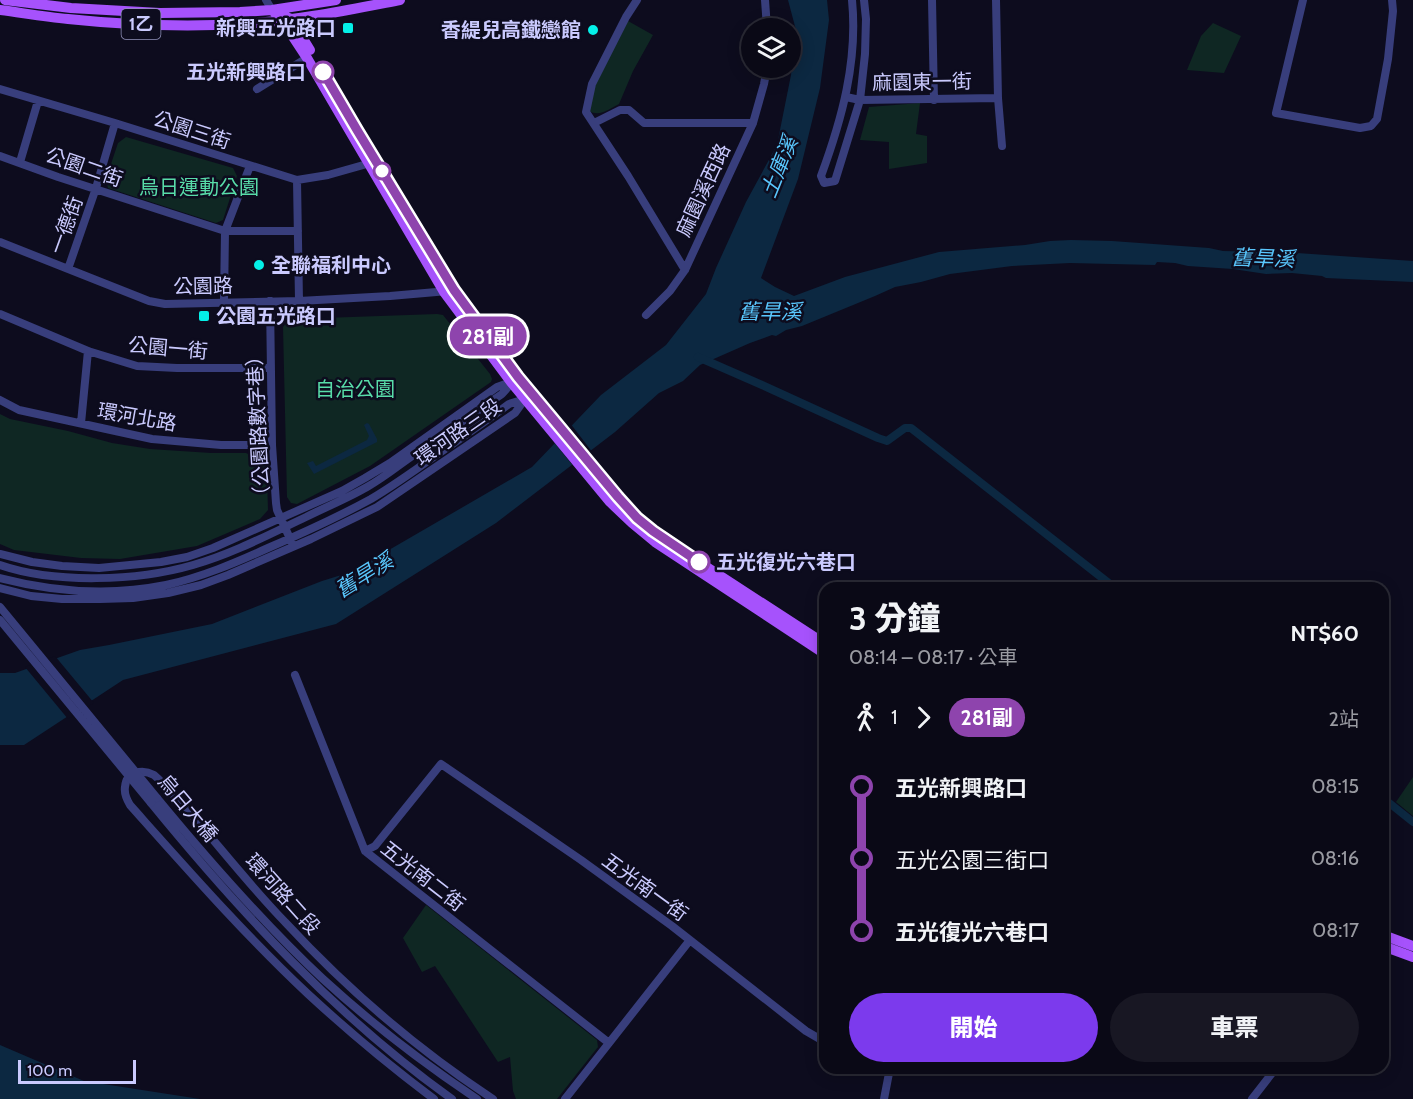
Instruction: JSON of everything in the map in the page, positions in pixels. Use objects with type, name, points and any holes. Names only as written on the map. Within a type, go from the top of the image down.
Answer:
[{"type":"main road","name":"1乙","points":[[5,0],[71,8],[160,13],[240,12],[269,5],[336,0]]},
{"type":"main road","name":"1乙","points":[[0,10],[69,19],[161,25],[242,24],[287,20],[400,0]]},
{"type":"main road","points":[[269,5],[287,20],[449,291],[515,380],[601,483],[653,531],[819,640]]},
{"type":"main road","points":[[287,20],[307,58],[372,163]]},
{"type":"main road","points":[[601,483],[610,502],[655,542],[819,650]]},
{"type":"main road","points":[[1389,938],[1413,946]]},
{"type":"main road","points":[[1389,948],[1413,957]]},
{"type":"street","points":[[637,0],[592,84],[586,112],[685,270]]},
{"type":"street","points":[[765,0],[766,18]]},
{"type":"street","points":[[852,0],[853,57],[837,132],[821,176],[824,183],[835,181],[860,100],[865,54],[864,0]]},
{"type":"street","points":[[932,0],[934,100]]},
{"type":"street","points":[[996,0],[998,98],[1002,146]]},
{"type":"street","points":[[1303,0],[1276,113],[1360,128],[1371,126],[1377,119],[1387,61],[1393,11],[1392,0]]},
{"type":"street","points":[[257,89],[307,58]]},
{"type":"street","name":"麻園溪西路","points":[[646,315],[670,291],[685,270],[753,123],[765,78]]},
{"type":"street","name":"公園三街","points":[[0,89],[297,180],[328,175],[372,163]]},
{"type":"street","name":"麻園東一街","points":[[846,97],[860,100],[998,98]]},
{"type":"street","points":[[20,162],[38,101]]},
{"type":"street","points":[[594,123],[620,110],[628,110],[644,123],[753,123]]},
{"type":"street","name":"一德街","points":[[68,269],[96,188],[115,123]]},
{"type":"street","name":"公園二街","points":[[0,156],[225,231],[298,231]]},
{"type":"street","points":[[224,302],[225,231],[250,166]]},
{"type":"street","points":[[297,180],[299,301]]},
{"type":"street","name":"公園路","points":[[0,242],[149,301],[165,304],[299,301],[449,291]]},
{"type":"street","name":"（公園路數字巷）","points":[[270,301],[272,446],[277,510],[291,542]]},
{"type":"street","name":"公園一街","points":[[0,314],[88,351],[137,366],[271,368]]},
{"type":"street","points":[[81,423],[88,351]]},
{"type":"street","name":"環河路三段","points":[[0,554],[32,562],[99,568],[187,557],[213,548],[342,491],[390,463],[497,387],[515,380]]},
{"type":"street","name":"環河路三段","points":[[0,565],[63,577],[128,576],[164,572],[217,557],[369,486],[502,394],[515,380]]},
{"type":"street","name":"環河路三段","points":[[0,578],[27,585],[63,590],[99,591],[132,590],[199,577],[347,522],[377,507],[512,416],[528,396]]},
{"type":"street","name":"環河北路","points":[[0,400],[19,410],[152,439],[221,445],[272,446]]},
{"type":"street","name":"環河路三段","points":[[0,588],[31,596],[62,599],[133,598],[168,593],[201,585],[228,575],[291,542]]},
{"type":"street","name":"烏日大橋","points":[[0,607],[194,849],[322,978],[366,1017],[398,1043],[477,1099]]},
{"type":"street","name":"烏日大橋","points":[[0,620],[269,937],[359,1025],[452,1099]]},
{"type":"street","name":"五光南二街","points":[[295,675],[365,851],[609,1043]]},
{"type":"street","name":"五光南一街","points":[[365,851],[375,846],[441,764],[581,860],[819,1039]]},
{"type":"street","name":"環河路二段","points":[[434,1099],[352,1034],[261,947],[199,882],[130,806],[124,789],[131,775],[139,771],[154,775],[284,921],[330,968],[373,1008],[444,1065],[493,1099]]},
{"type":"street","points":[[565,1099],[690,940]]},
{"type":"street","points":[[884,1099],[889,1074]]},
{"type":"street","points":[[1252,1099],[1271,1074]]},
{"type":"green space","points":[[628,21],[653,35],[633,71],[619,104],[601,113],[593,113],[589,111],[593,89]]},
{"type":"green space","points":[[1213,23],[1241,36],[1224,73],[1187,70],[1201,36]]},
{"type":"green space","points":[[920,103],[916,134],[927,136],[927,163],[889,169],[889,142],[860,140],[869,107]]},
{"type":"green space","name":"烏日運動公園","points":[[126,137],[233,168],[237,176],[223,220],[216,223],[108,188],[106,179],[118,143]]},
{"type":"green space","name":"自治公園","points":[[443,315],[490,374],[491,382],[370,466],[297,504],[291,503],[287,497],[283,327],[287,322],[295,319]]},
{"type":"green space","points":[[0,414],[10,419],[112,443],[150,449],[246,453],[264,461],[268,510],[260,519],[197,546],[120,559],[81,558],[14,550],[0,544]]},
{"type":"green space","points":[[1413,777],[1413,816],[1396,802]]},
{"type":"green space","points":[[426,905],[597,1040],[598,1047],[557,1099],[516,1099],[513,1091],[510,1057],[498,1062],[435,966],[422,972],[403,938]]},
{"type":"water","points":[[788,0],[827,0],[829,20],[820,88],[798,179],[761,278],[794,296],[845,277],[939,252],[1071,240],[1413,261],[1413,282],[1326,278],[1292,273],[1266,274],[1157,262],[1155,265],[1070,263],[1012,266],[950,274],[895,287],[802,326],[750,343],[700,365],[683,381],[659,393],[615,432],[496,523],[336,624],[123,680],[24,745],[0,745],[0,673],[15,673],[80,650],[212,624],[351,572],[532,467],[601,395],[666,345],[706,294],[746,202],[777,145],[790,78],[801,78],[801,18],[793,18]]},
{"type":"water","points":[[367,423],[377,442],[314,474],[307,463],[313,461],[316,466],[367,440],[369,436],[364,425]]},
{"type":"water","points":[[0,1045],[84,1081],[200,1099],[0,1099]]},
{"type":"pier","points":[[570,423],[593,453],[574,467],[553,441]]},
{"type":"pier","points":[[55,656],[94,703],[68,719],[25,667]]},
{"type":"waterway","points":[[698,357],[878,438],[887,441],[905,428],[911,428],[1107,582]]},
{"type":"waterway","points":[[1389,803],[1413,822]]},
{"type":"bus line","name":"281副","points":[[323,72],[454,290],[518,377],[637,518],[699,562]]},
{"type":"place","name":"新興五光路口","points":[[348,28]]},
{"type":"place","name":"香緹兒高鐵戀館","points":[[593,30]]},
{"type":"place","name":"五光新興路口","points":[[323,72]]},
{"type":"place","name":"全聯福利中心","points":[[259,265]]},
{"type":"place","name":"公園五光路口","points":[[204,316]]},
{"type":"place","name":"五光復光六巷口","points":[[699,562]]},
{"type":"water label","name":"土庫溪","points":[[779,167]]},
{"type":"water label","name":"舊旱溪","points":[[1263,258]]},
{"type":"water label","name":"舊旱溪","points":[[770,311]]},
{"type":"water label","name":"舊旱溪","points":[[364,575]]}]
